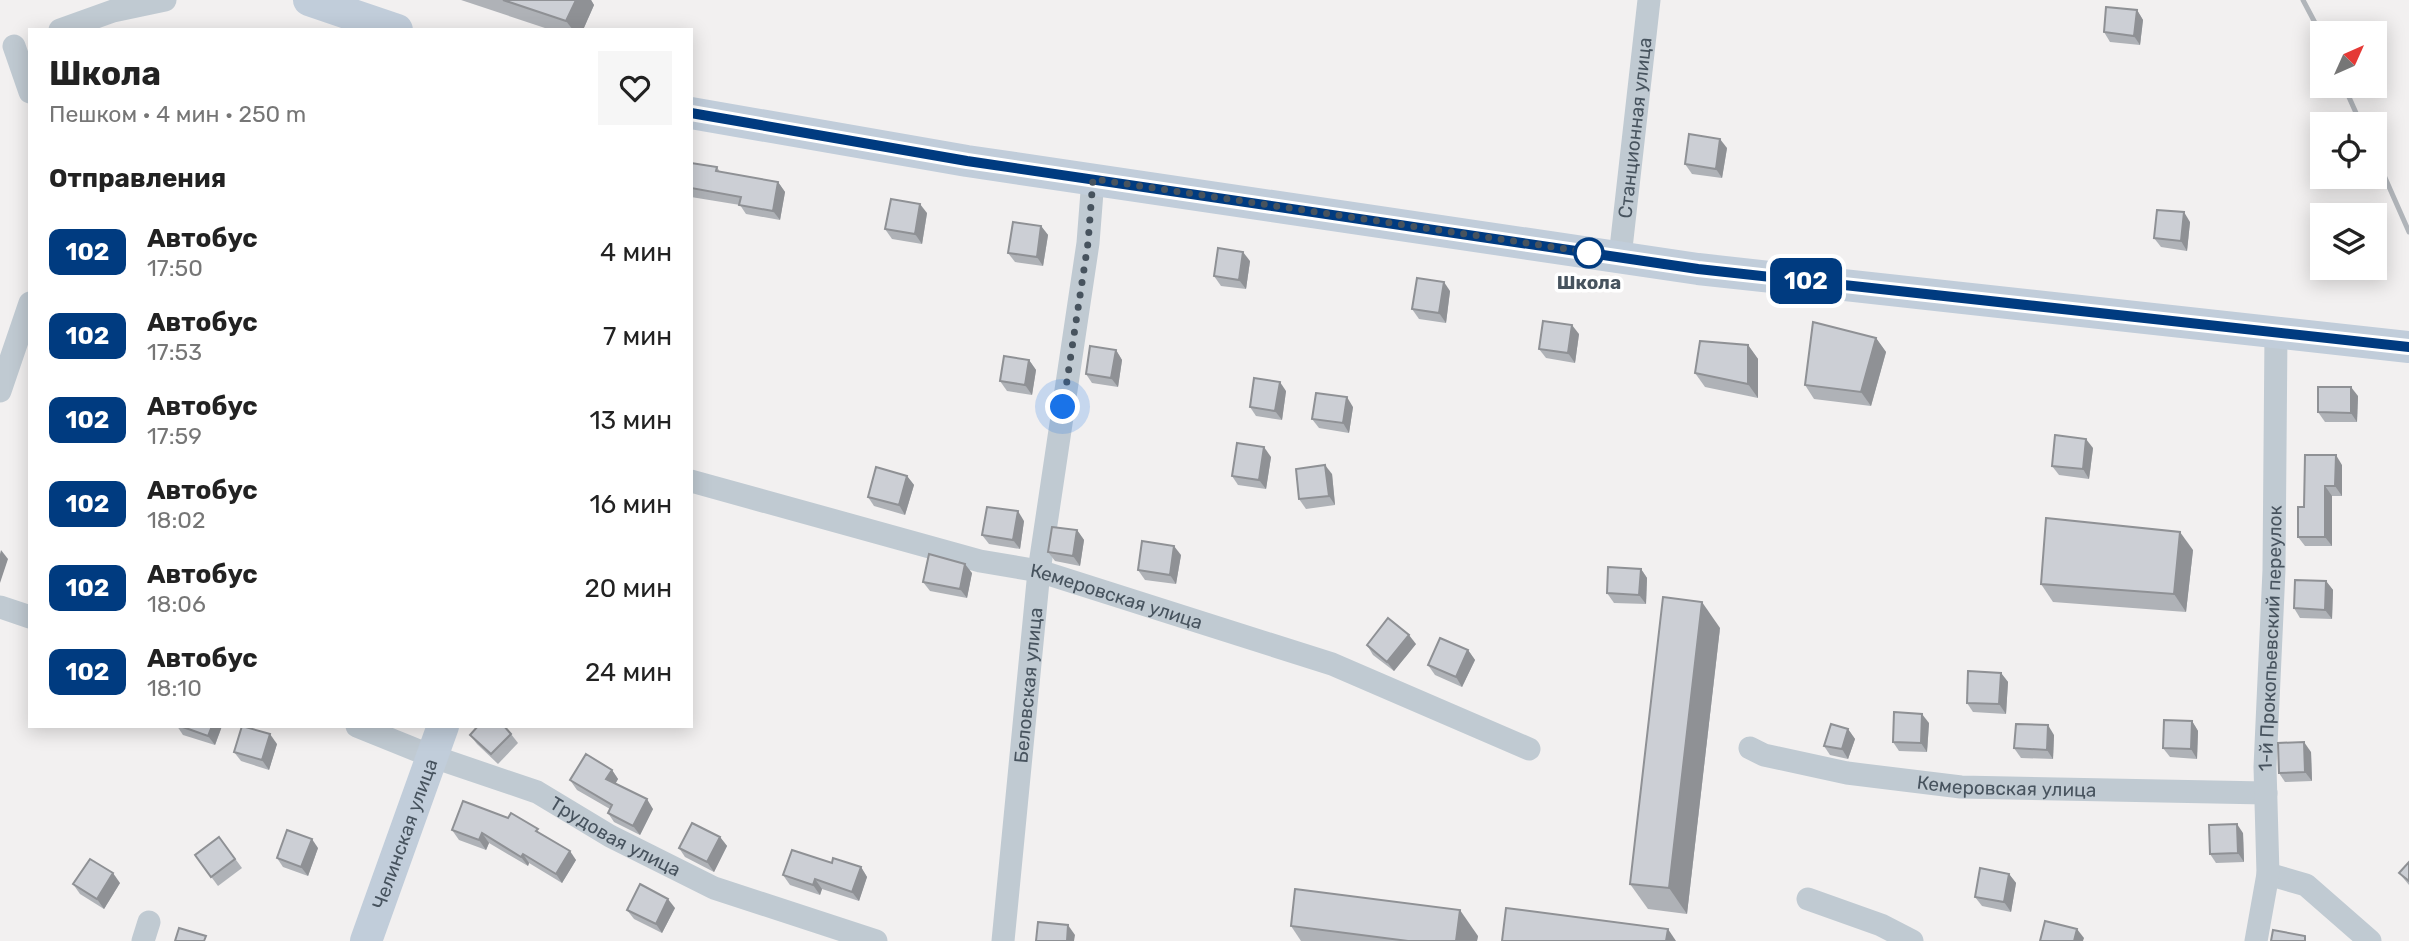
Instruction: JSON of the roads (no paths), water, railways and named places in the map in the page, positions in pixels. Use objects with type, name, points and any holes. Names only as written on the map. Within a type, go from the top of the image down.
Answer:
[{"type":"main road","points":[[309,0],[391,28]]},
{"type":"main road","points":[[693,113],[967,161],[1712,270],[2409,347]]},
{"type":"main road","name":"Челинская улица","points":[[366,941],[442,728]]},
{"type":"street","points":[[66,28],[113,11],[165,0]]},
{"type":"street","name":"Станционная улица","points":[[1620,257],[1649,0]]},
{"type":"street","points":[[15,46],[28,86]]},
{"type":"street","name":"Беловская улица","points":[[1003,941],[1039,571],[1088,243],[1093,179]]},
{"type":"street","points":[[0,391],[28,309]]},
{"type":"street","name":"1-й Прокопьевский переулок","points":[[2256,941],[2268,874],[2265,767],[2274,570],[2276,332]]},
{"type":"street","name":"Кемеровская улица","points":[[693,482],[980,561],[1039,571],[1332,664],[1528,749]]},
{"type":"street","points":[[0,607],[28,616]]},
{"type":"street","name":"Трудовая улица","points":[[362,728],[431,756],[537,792],[610,836],[713,888],[876,941]]},
{"type":"street","name":"Кемеровская улица","points":[[1750,748],[1764,755],[1847,773],[1961,787],[2266,793]]},
{"type":"street","points":[[2268,874],[2305,885],[2370,941]]},
{"type":"street","points":[[1808,899],[1881,925],[1912,941]]},
{"type":"railway","points":[[2303,0],[2314,21]]},
{"type":"railway","points":[[2349,98],[2356,112]]},
{"type":"railway","points":[[2387,182],[2409,232]]},
{"type":"place","name":"Школа","points":[[1589,253]]}]
